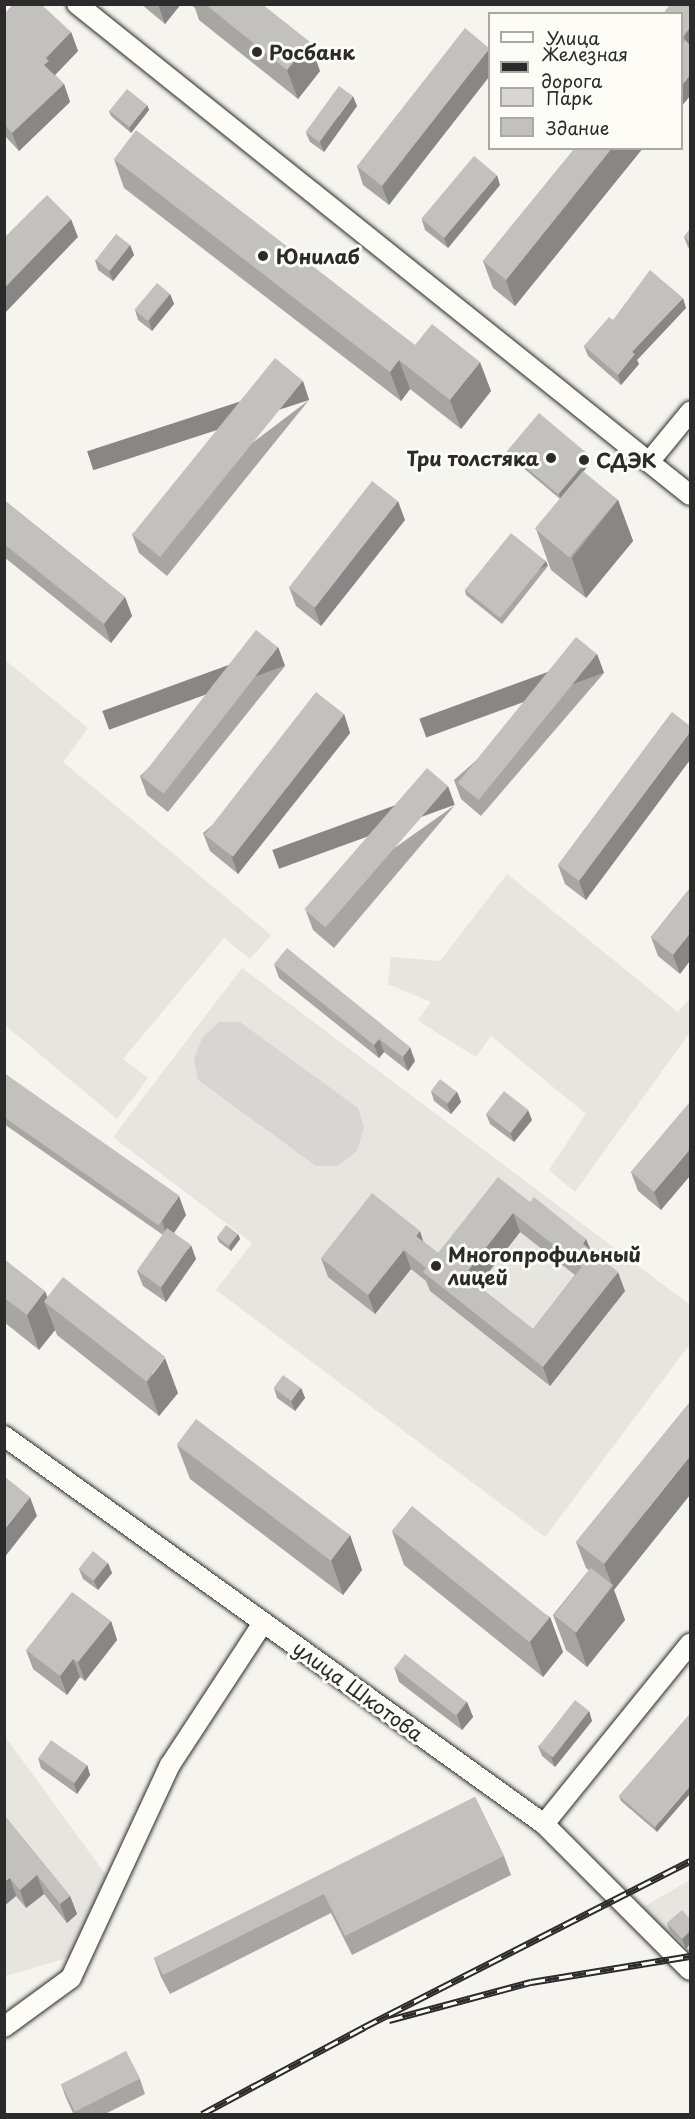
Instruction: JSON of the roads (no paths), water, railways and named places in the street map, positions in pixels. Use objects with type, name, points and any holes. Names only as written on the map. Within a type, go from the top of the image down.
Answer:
[{"type":"street","points":[[77,4],[690,495]]},
{"type":"street","points":[[649,462],[690,412]]},
{"type":"street","name":"улица Шкотова","points":[[4,1436],[544,1824],[690,1970]]},
{"type":"street","points":[[4,2027],[71,1978],[170,1765],[263,1623]]},
{"type":"street","points":[[544,1824],[690,1644]]},
{"type":"railway","points":[[202,2114],[364,2027],[690,1861]]},
{"type":"railway","points":[[389,2020],[531,1982],[690,1956]]},
{"type":"place","name":"Росбанк","points":[[257,52]]},
{"type":"place","name":"Юнилаб","points":[[263,256]]},
{"type":"place","name":"Три толстяка","points":[[551,458]]},
{"type":"place","name":"СДЭК","points":[[584,460]]},
{"type":"place","name":"Многопрофильный лицей","points":[[436,1266]]}]
